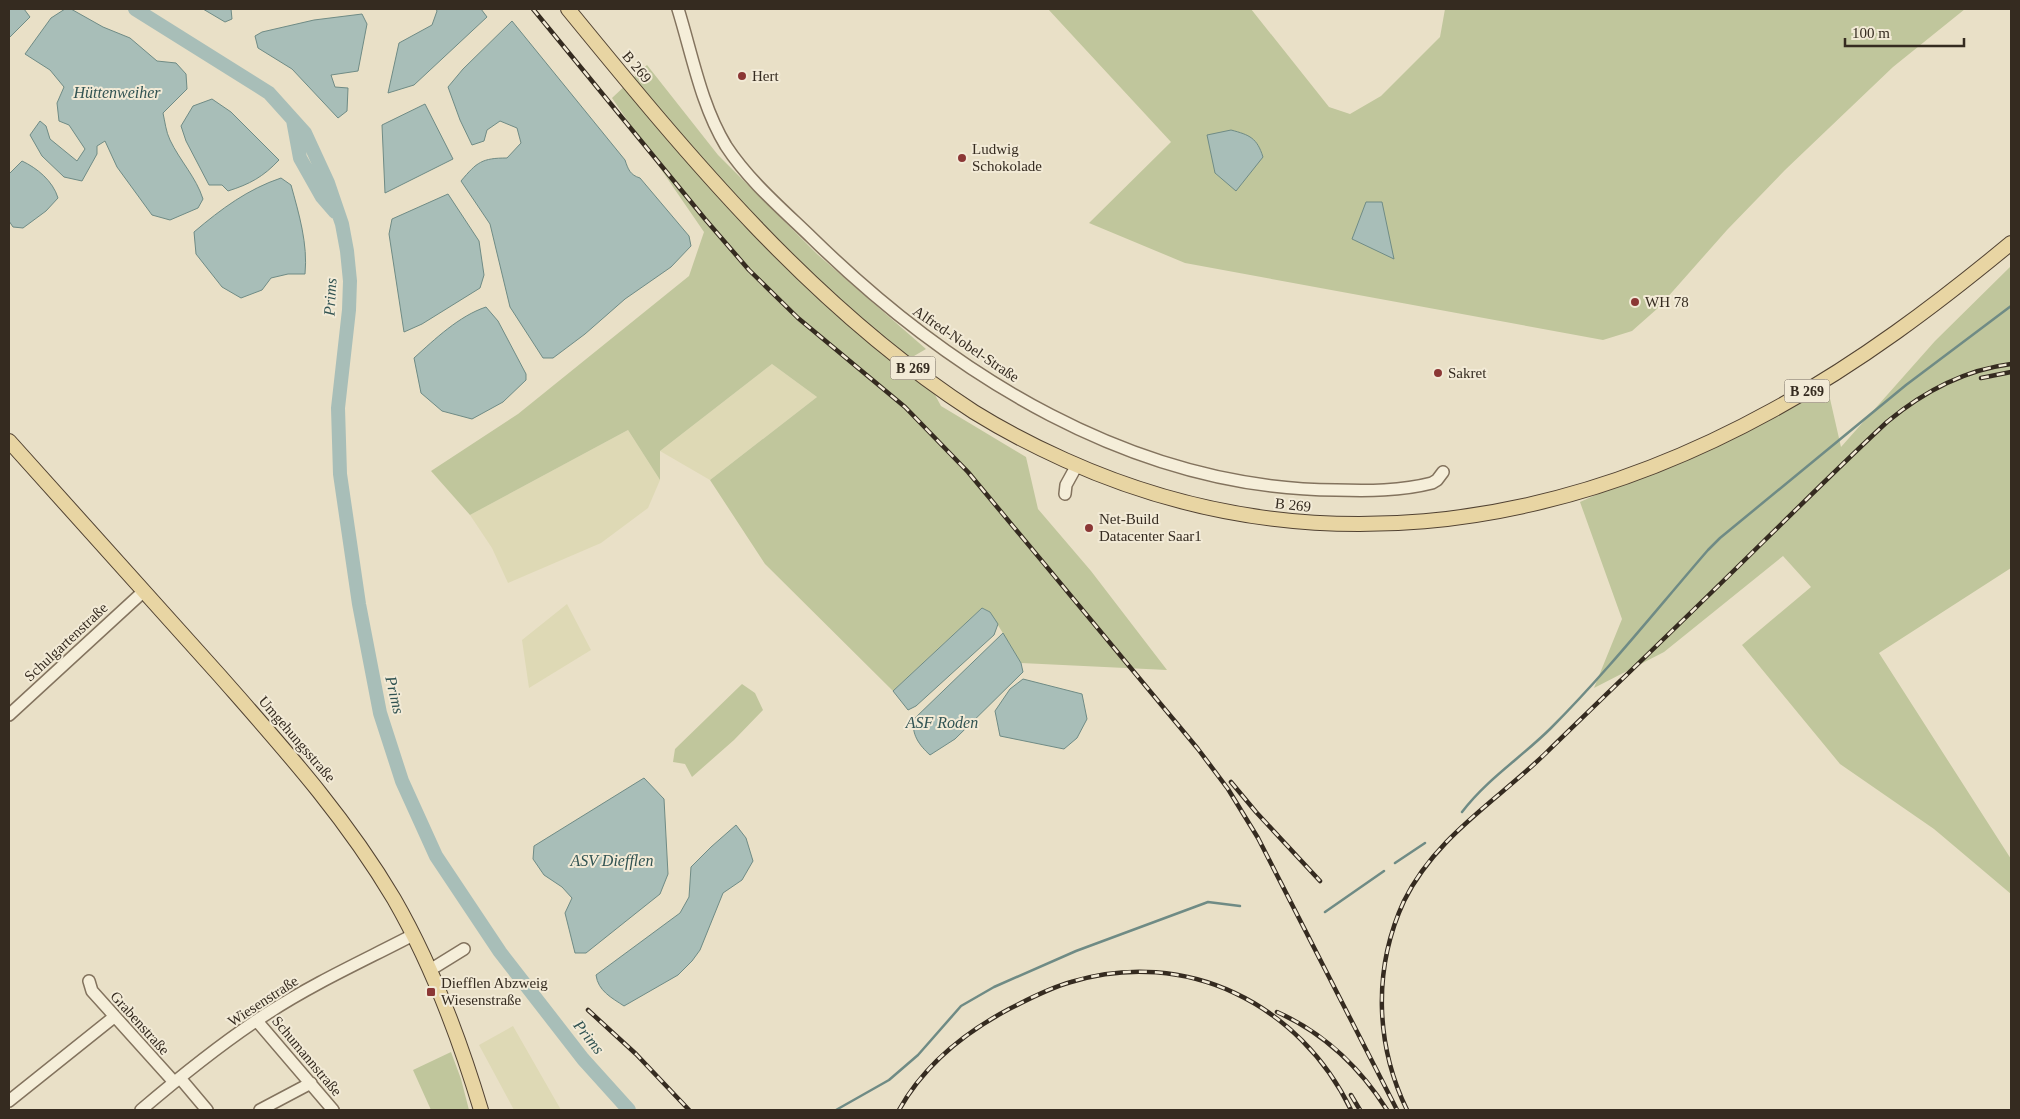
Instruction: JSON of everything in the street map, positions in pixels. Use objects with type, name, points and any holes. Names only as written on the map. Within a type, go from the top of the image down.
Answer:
[{"type":"main road","name":"B 269","points":[[568,9],[677,141],[796,269],[858,326],[914,369],[977,413],[1044,450],[1077,465],[1151,493],[1207,509],[1273,520],[1328,525],[1378,525],[1444,520],[1543,501],[1608,482],[1652,466],[1699,447],[1772,412],[1834,375],[1898,333],[2011,243]]},
{"type":"main road","name":"Umgehungsstraße","points":[[9,441],[306,773],[333,807],[379,874],[430,970],[458,1040],[480,1110]]},
{"type":"street","name":"Alfred-Nobel-Straße","points":[[678,9],[714,122],[726,145],[742,167],[762,190],[866,290],[902,319],[984,377],[1084,432],[1115,445],[1171,465],[1246,482],[1316,490],[1391,490],[1432,483],[1443,472]]},
{"type":"street","points":[[1065,494],[1066,484],[1077,465]]},
{"type":"street","name":"Schulgartenstraße","points":[[9,715],[144,591]]},
{"type":"street","name":"Wiesenstraße","points":[[141,1110],[177,1080],[257,1020],[290,999],[413,935]]},
{"type":"street","points":[[430,970],[464,949]]},
{"type":"street","name":"Grabenstraße","points":[[88,981],[92,991],[114,1017],[207,1110]]},
{"type":"street","points":[[9,1101],[114,1017]]},
{"type":"street","name":"Schumannstraße","points":[[257,1020],[333,1110]]},
{"type":"street","points":[[260,1110],[311,1083]]},
{"type":"shaded area","points":[[772,364],[817,397],[710,480],[660,451]]},
{"type":"shaded area","points":[[628,430],[660,480],[648,508],[601,543],[508,583],[492,548],[470,515]]},
{"type":"shaded area","points":[[567,604],[591,650],[529,688],[522,640]]},
{"type":"shaded area","points":[[513,1026],[561,1110],[514,1110],[479,1045]]},
{"type":"green space","points":[[1048,9],[1251,9],[1329,107],[1350,114],[1381,96],[1440,37],[1445,9],[1965,9],[1893,67],[1785,170],[1727,230],[1658,308],[1632,331],[1603,340],[1185,263],[1089,223],[1171,142]]},
{"type":"green space","points":[[647,65],[718,155],[817,254],[926,349],[914,356],[941,406],[1026,457],[1038,509],[1091,571],[1167,670],[1021,663],[990,612],[982,608],[893,691],[765,564],[710,480],[817,397],[772,364],[660,451],[660,480],[628,430],[470,515],[431,471],[518,414],[689,276],[704,232],[612,98]]},
{"type":"green space","points":[[2011,266],[2011,568],[1879,653],[2011,859],[2011,894],[1934,829],[1840,764],[1742,645],[1811,587],[1783,556],[1664,652],[1594,688],[1622,619],[1580,502],[1828,390],[1841,447],[1935,341]]},
{"type":"green space","points":[[742,684],[755,693],[763,710],[734,740],[692,777],[685,764],[673,762],[675,749]]},
{"type":"green space","points":[[451,1052],[461,1079],[469,1110],[431,1110],[413,1070]]},
{"type":"water","points":[[9,9],[24,9],[30,17],[9,38]]},
{"type":"water","name":"Hüttenweiher","points":[[65,9],[71,9],[103,27],[130,38],[157,61],[176,63],[186,74],[187,89],[163,113],[170,140],[196,183],[203,199],[198,208],[170,220],[152,215],[117,167],[105,141],[97,146],[97,154],[82,181],[64,177],[42,156],[30,135],[40,121],[46,126],[50,139],[77,161],[85,149],[69,125],[59,121],[57,103],[64,87],[50,70],[25,54],[51,18]]},
{"type":"water","points":[[203,9],[231,9],[232,19],[225,22]]},
{"type":"water","points":[[436,9],[481,9],[487,17],[414,85],[388,93],[399,43],[432,25]]},
{"type":"water","points":[[362,14],[367,24],[358,71],[331,75],[335,87],[348,88],[347,111],[338,118],[292,69],[258,48],[255,36],[262,32],[314,20]]},
{"type":"water","points":[[512,21],[625,160],[630,171],[640,178],[689,236],[691,246],[671,267],[625,299],[585,334],[553,358],[543,358],[510,307],[490,224],[461,181],[471,169],[481,162],[507,158],[521,143],[517,128],[500,121],[487,130],[484,141],[472,145],[460,120],[448,87],[463,69]]},
{"type":"water","points":[[212,99],[231,112],[279,160],[256,179],[228,191],[222,185],[209,185],[186,141],[181,126],[193,106]]},
{"type":"water","points":[[425,104],[453,159],[385,193],[382,125]]},
{"type":"water","points":[[1231,130],[1252,138],[1258,145],[1263,157],[1236,191],[1215,173],[1207,135]]},
{"type":"water","points":[[22,161],[44,176],[56,192],[58,198],[46,211],[23,228],[13,227],[9,221],[9,174]]},
{"type":"water","points":[[281,178],[291,185],[297,207],[304,240],[305,274],[288,274],[271,278],[262,290],[241,298],[222,287],[196,254],[194,232],[235,200]]},
{"type":"water","points":[[448,194],[479,241],[484,275],[480,288],[422,324],[404,332],[389,234],[392,219]]},
{"type":"water","points":[[1366,202],[1382,202],[1394,259],[1352,239]]},
{"type":"water","points":[[486,307],[498,321],[526,374],[526,380],[503,402],[472,419],[442,411],[421,393],[414,358],[457,322]]},
{"type":"water","name":"ASF Roden","points":[[982,608],[990,612],[998,624],[994,635],[916,706],[908,710],[893,691]]},
{"type":"water","name":"ASF Roden","points":[[1003,633],[1021,663],[1023,672],[955,739],[930,755],[917,739],[913,724],[914,719]]},
{"type":"water","points":[[1023,679],[1082,694],[1087,719],[1077,738],[1064,749],[1000,736],[995,711],[1010,689]]},
{"type":"water","name":"ASV Diefflen","points":[[644,778],[664,799],[668,874],[660,894],[586,953],[575,953],[565,913],[572,898],[562,887],[544,875],[533,859],[534,846]]},
{"type":"water","points":[[736,825],[746,838],[753,861],[742,880],[723,893],[700,950],[692,961],[678,975],[624,1006],[610,997],[597,981],[596,975],[680,913],[689,897],[691,867]]},
{"type":"waterway","name":"Prims","points":[[135,9],[269,93],[305,133],[328,183],[342,224],[350,281],[349,310],[338,408],[340,474],[359,604],[380,713],[402,781],[436,856],[500,952],[583,1059],[629,1110]]},
{"type":"waterway","name":"Prims","points":[[293,120],[300,158],[322,197],[335,212]]},
{"type":"waterway","points":[[1462,812],[1482,789],[1540,739],[1572,707],[1720,538],[1906,385],[2011,306]]},
{"type":"waterway","points":[[1395,863],[1425,843]]},
{"type":"waterway","points":[[1325,912],[1384,871]]},
{"type":"waterway","points":[[836,1110],[889,1080],[918,1055],[961,1006],[994,987],[1076,951],[1208,902],[1240,906]]},
{"type":"railway","points":[[533,9],[749,270],[798,318],[905,407],[968,472],[1198,749],[1228,789],[1258,838],[1397,1110]]},
{"type":"railway","points":[[1407,1110],[1396,1085],[1384,1033],[1383,979],[1387,953],[1404,901],[1417,878],[1433,857],[1469,820],[1547,752],[1887,422],[1915,401],[1945,384],[1977,371],[2011,364]]},
{"type":"railway","points":[[1981,378],[2011,372]]},
{"type":"railway","points":[[1231,782],[1320,881]]},
{"type":"railway","points":[[899,1110],[920,1079],[946,1052],[992,1018],[1063,984],[1114,973],[1156,972],[1197,979],[1235,993],[1270,1014],[1302,1040],[1329,1073],[1351,1110]]},
{"type":"railway","points":[[588,1010],[636,1054],[689,1110]]},
{"type":"railway","points":[[1277,1012],[1310,1030],[1339,1052],[1365,1079],[1387,1110]]},
{"type":"railway","points":[[1351,1095],[1360,1110]]},
{"type":"place","name":"Hert","points":[[742,76]]},
{"type":"place","name":"Ludwig Schokolade","points":[[962,158]]},
{"type":"place","name":"WH 78","points":[[1635,302]]},
{"type":"place","name":"Sakret","points":[[1438,373]]},
{"type":"place","name":"Net-Build Datacenter Saar1","points":[[1089,528]]},
{"type":"place","name":"Diefflen Abzweig Wiesenstraße","points":[[431,992]]}]
